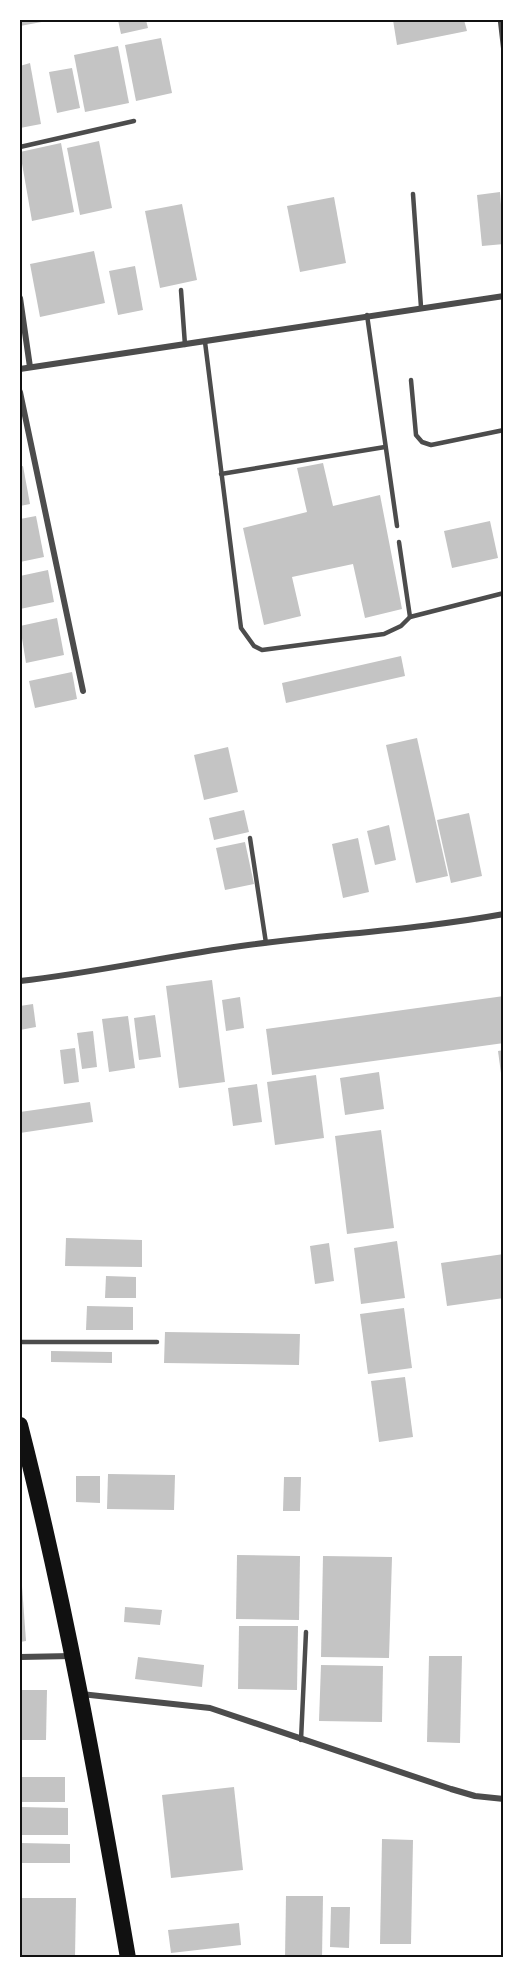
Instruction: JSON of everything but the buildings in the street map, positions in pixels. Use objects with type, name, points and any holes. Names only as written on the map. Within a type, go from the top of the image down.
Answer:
[{"type":"highway","points":[[20,1425],[48,1536],[73,1656],[128,1958]]},
{"type":"street","points":[[20,369],[504,296]]},
{"type":"street","points":[[20,298],[30,368]]},
{"type":"street","points":[[20,392],[82,692]]},
{"type":"street","points":[[20,981],[75,975],[266,943],[434,927],[504,914]]},
{"type":"street","points":[[20,1657],[73,1656]]},
{"type":"street","points":[[80,1694],[210,1708],[451,1789],[475,1796],[504,1799]]},
{"type":"lane","points":[[500,20],[504,55]]},
{"type":"lane","points":[[20,147],[135,121]]},
{"type":"lane","points":[[413,194],[421,307]]},
{"type":"lane","points":[[181,290],[185,345]]},
{"type":"lane","points":[[367,315],[397,525]]},
{"type":"lane","points":[[206,342],[241,628],[254,646],[262,650],[384,634],[392,632],[410,616],[504,593]]},
{"type":"lane","points":[[411,380],[416,435],[422,442],[431,445],[504,430]]},
{"type":"lane","points":[[221,474],[385,447]]},
{"type":"lane","points":[[399,542],[410,616]]},
{"type":"lane","points":[[250,838],[266,943]]},
{"type":"lane","points":[[20,1342],[157,1342]]},
{"type":"lane","points":[[301,1740],[306,1632]]}]
